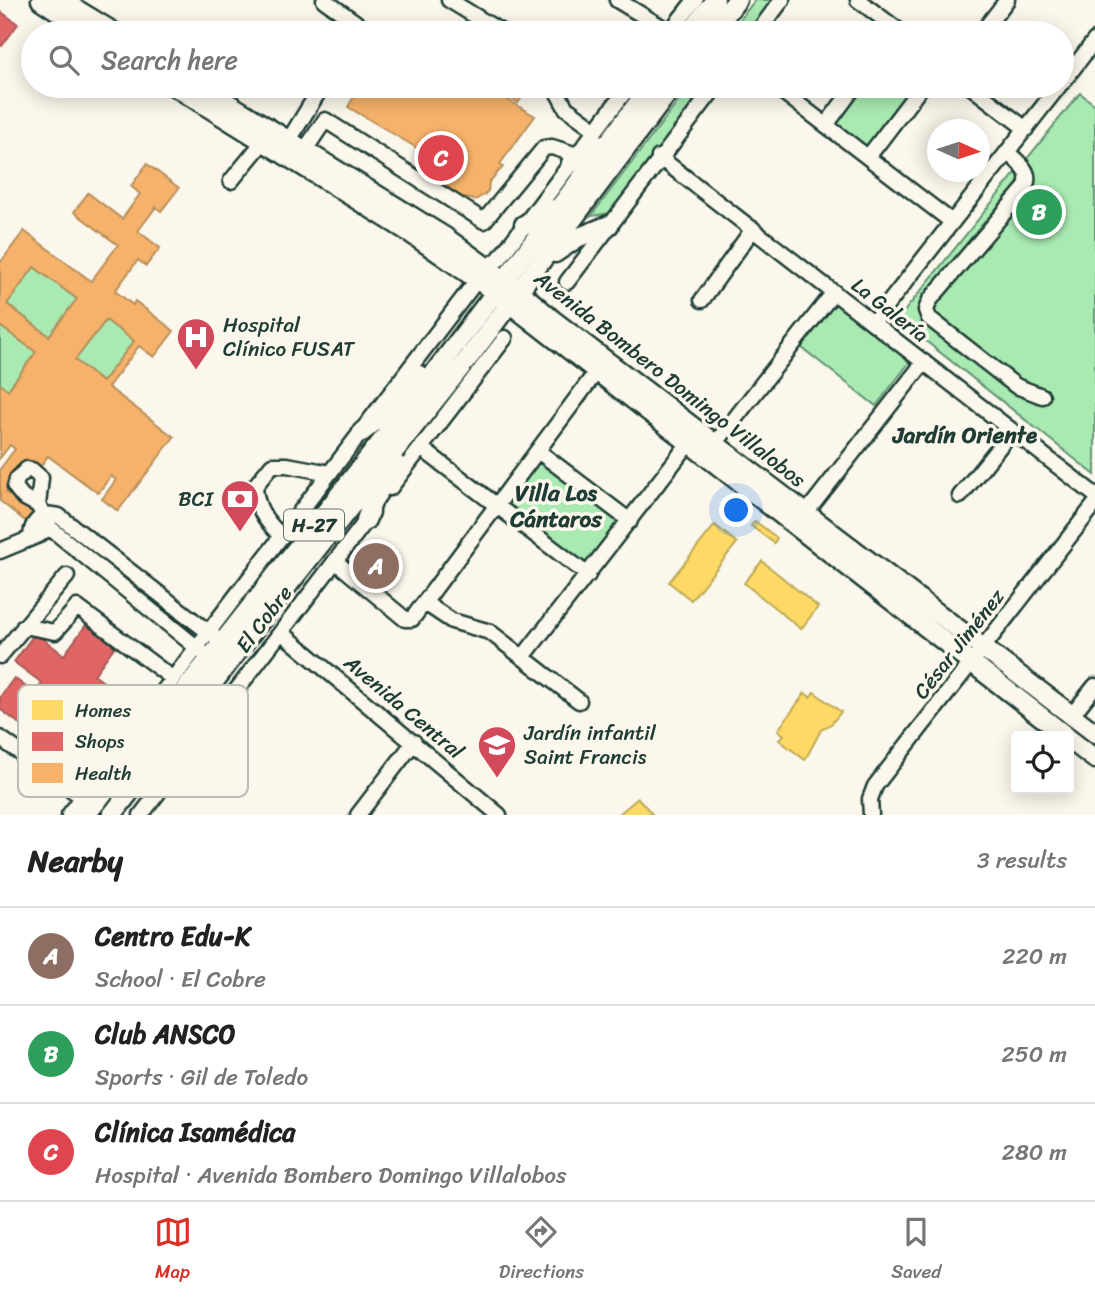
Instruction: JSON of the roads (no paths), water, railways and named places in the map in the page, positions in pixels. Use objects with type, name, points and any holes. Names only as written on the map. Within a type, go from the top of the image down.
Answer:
[{"type":"main road","points":[[41,0],[73,21]]},
{"type":"main road","points":[[61,0],[95,21]]},
{"type":"main road","points":[[699,21],[715,0]]},
{"type":"main road","points":[[721,21],[737,0]]},
{"type":"main road","name":"Avenida Bombero Domingo Villalobos","points":[[207,98],[263,142],[301,156],[408,232],[507,291],[715,444],[806,513],[976,654],[1060,731]]},
{"type":"main road","name":"Avenida Bombero Domingo Villalobos","points":[[212,98],[289,140],[301,156]]},
{"type":"main road","points":[[574,159],[594,148],[625,119],[635,98]]},
{"type":"main road","name":"H-27","points":[[212,685],[430,404],[565,200],[642,98]]},
{"type":"main road","name":"H-27","points":[[177,685],[407,409],[452,350],[507,291],[541,263],[664,98]]},
{"type":"main road","points":[[524,225],[549,213],[565,200]]},
{"type":"main road","points":[[541,263],[564,245],[609,225]]},
{"type":"main road","name":"Avenida Bombero Domingo Villalobos","points":[[507,291],[597,371],[689,443],[976,654],[1072,715],[1095,733]]},
{"type":"main road","points":[[362,432],[391,408],[429,363],[452,350]]},
{"type":"main road","points":[[366,520],[373,500],[424,424],[430,404]]},
{"type":"main road","name":"Avenida Bombero Domingo Villalobos","points":[[1074,743],[1095,760]]},
{"type":"main road","name":"H-27","points":[[112,815],[126,797]]},
{"type":"main road","points":[[120,815],[137,797]]},
{"type":"street","points":[[324,0],[354,21]]},
{"type":"street","points":[[449,0],[483,21]]},
{"type":"street","points":[[617,0],[651,21]]},
{"type":"street","points":[[679,21],[695,0]]},
{"type":"street","points":[[766,21],[782,0]]},
{"type":"street","points":[[858,0],[884,21]]},
{"type":"street","points":[[991,21],[1007,0]]},
{"type":"street","points":[[1074,67],[1095,40]]},
{"type":"street","points":[[289,140],[315,98]]},
{"type":"street","points":[[215,637],[280,535],[482,274],[499,259],[620,98]]},
{"type":"street","points":[[567,282],[659,157],[706,98]]},
{"type":"street","points":[[791,98],[952,222]]},
{"type":"street","points":[[826,125],[846,98]]},
{"type":"street","points":[[868,157],[913,98]]},
{"type":"street","points":[[986,98],[1026,129]]},
{"type":"street","points":[[873,323],[1050,98]]},
{"type":"street","points":[[562,100],[566,107],[596,130]]},
{"type":"street","points":[[301,156],[325,120],[483,220],[544,148],[552,147],[574,159]]},
{"type":"street","points":[[231,181],[263,142]]},
{"type":"street","points":[[1008,152],[1028,172],[1029,180],[1018,197],[930,300],[926,310],[929,318],[1016,386],[1042,396]]},
{"type":"street","name":"La Galería","points":[[659,157],[1095,495]]},
{"type":"street","points":[[702,300],[753,229]]},
{"type":"street","points":[[715,444],[834,292]]},
{"type":"street","name":"El Cobre","points":[[241,685],[505,338]]},
{"type":"street","points":[[806,513],[924,362]]},
{"type":"street","points":[[335,561],[405,619],[410,619],[425,603],[597,371]]},
{"type":"street","points":[[960,496],[1012,431]]},
{"type":"street","points":[[523,657],[689,443]]},
{"type":"street","points":[[421,448],[588,575]]},
{"type":"street","points":[[538,451],[630,521]]},
{"type":"street","points":[[280,535],[256,504],[255,486],[272,465],[330,473]]},
{"type":"street","name":"César Jiménez","points":[[871,815],[870,799],[874,786],[1095,504]]},
{"type":"street","points":[[2,548],[31,538],[31,530],[36,521],[44,515],[59,516],[89,550],[224,670]]},
{"type":"street","points":[[89,550],[237,652]]},
{"type":"street","points":[[0,656],[67,576]]},
{"type":"street","points":[[425,603],[452,621],[487,631],[579,701]]},
{"type":"street","points":[[24,626],[55,632],[77,607],[172,678]]},
{"type":"street","name":"Avenida Central","points":[[281,632],[499,815]]},
{"type":"street","points":[[167,685],[202,652]]},
{"type":"street","points":[[1072,715],[1095,686]]},
{"type":"street","points":[[0,738],[18,753]]},
{"type":"street","points":[[358,815],[414,742]]},
{"type":"street","name":"El Cobre","points":[[141,815],[155,797]]},
{"type":"street","points":[[69,815],[84,806]]},
{"type":"place","name":"Clínica Isamédica","points":[[441,158]]},
{"type":"place","name":"Club ANSCO","points":[[1039,212]]},
{"type":"place","name":"Hospital Clínico FUSAT","points":[[196,371]]},
{"type":"place","name":"BCI","points":[[240,533]]},
{"type":"place","name":"Centro Edu-K","points":[[376,566]]},
{"type":"place","name":"Jardín infantil Saint Francis","points":[[497,779]]},
{"type":"district","name":"Jardín Oriente","points":[[965,435]]},
{"type":"district","name":"Villa Los Cántaros","points":[[556,506]]}]
